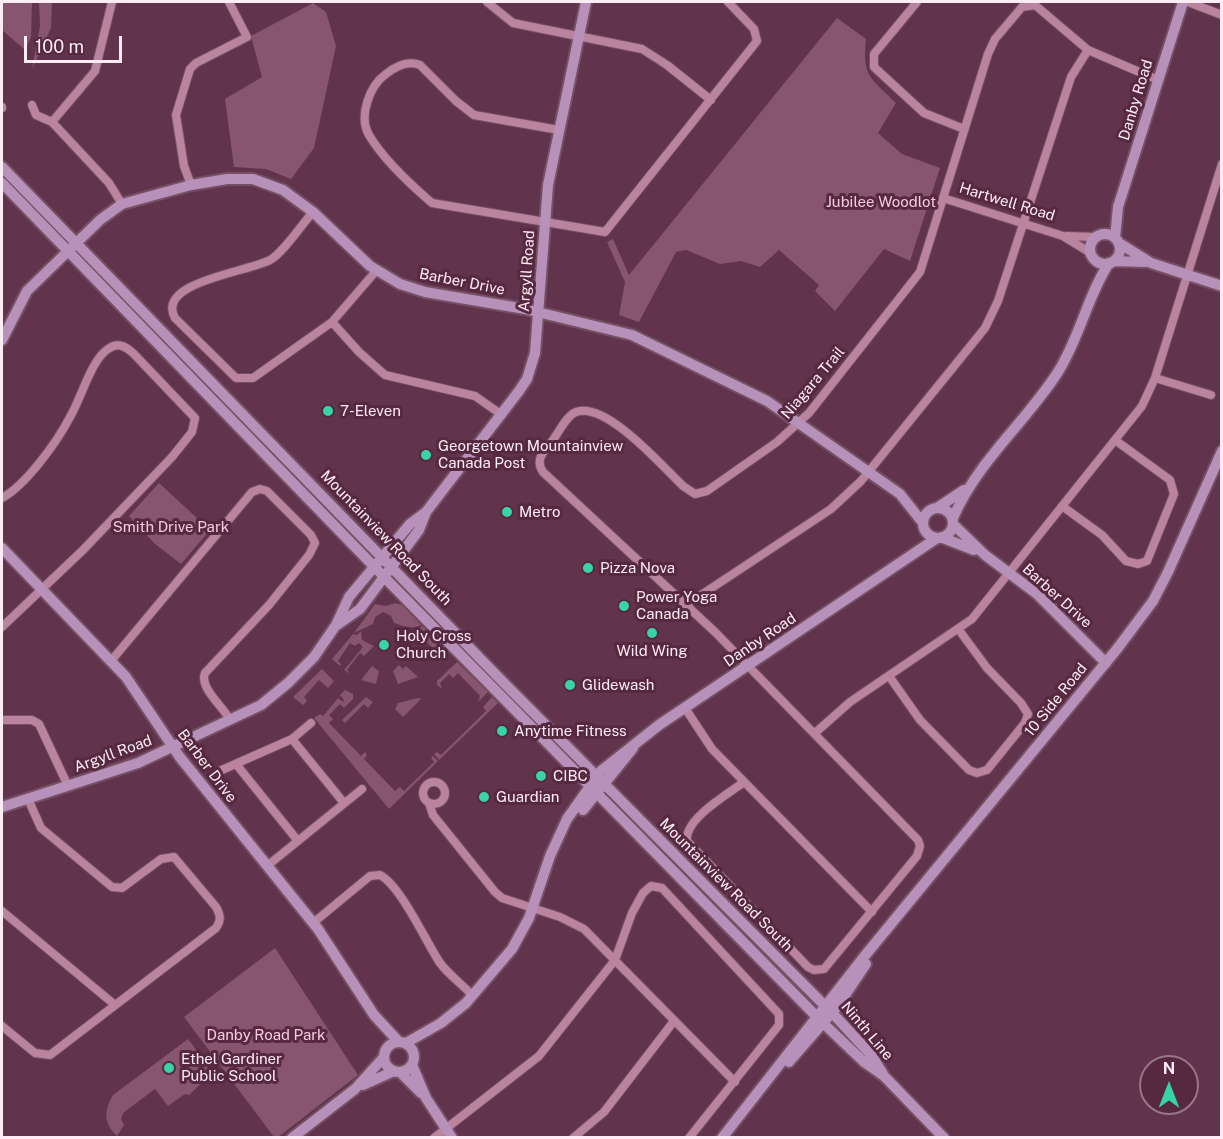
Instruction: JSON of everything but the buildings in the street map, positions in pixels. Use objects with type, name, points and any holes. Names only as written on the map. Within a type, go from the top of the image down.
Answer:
[{"type":"street","points":[[52,122],[95,71],[112,2]]},
{"type":"street","points":[[191,185],[184,166],[176,115],[190,69],[196,63],[247,37],[229,2]]},
{"type":"street","points":[[487,2],[513,23],[642,49],[667,65],[711,100]]},
{"type":"street","name":"Argyll Road","points":[[2,807],[125,768],[261,705],[288,683],[314,657],[336,625],[349,597],[410,524],[426,512],[502,415],[519,391],[531,367],[538,313],[548,185],[586,2]]},
{"type":"street","points":[[559,130],[474,115],[456,101],[420,65],[413,62],[395,67],[376,81],[365,119],[368,134],[410,185],[432,203],[546,220],[606,232],[757,41],[754,29],[729,2]]},
{"type":"street","points":[[917,2],[874,54],[874,68],[924,113],[964,129]]},
{"type":"street","name":"Danby Road","points":[[1117,240],[1118,207],[1183,2]]},
{"type":"street","points":[[1188,2],[1221,15]]},
{"type":"street","name":"Niagara Trail","points":[[872,912],[917,856],[920,843],[748,666],[543,472],[540,465],[541,456],[570,415],[582,411],[592,413],[616,424],[683,486],[695,494],[707,491],[759,455],[800,422],[920,272],[992,45],[1022,7],[1035,5],[1088,50],[1158,80]]},
{"type":"street","points":[[686,605],[831,509],[869,472],[989,322],[1071,77],[1088,50]]},
{"type":"street","points":[[32,105],[36,115],[52,122],[109,183],[122,204]]},
{"type":"street","points":[[815,733],[850,702],[972,619],[1142,406],[1155,378],[1221,164]]},
{"type":"street","name":"Mountainview Road South","points":[[2,167],[72,248],[383,576],[820,1020]]},
{"type":"street","name":"Barber Drive","points":[[2,340],[27,291],[100,220],[122,204],[191,185],[227,179],[253,179],[283,190],[313,212],[376,271],[406,286],[425,292],[608,327],[640,338],[767,401],[900,494],[935,508]]},
{"type":"street","name":"Mountainview Road South","points":[[2,183],[72,248],[382,557],[829,1010]]},
{"type":"street","name":"Hartwell Road","points":[[943,198],[1063,236],[1091,256]]},
{"type":"street","name":"Danby Road","points":[[1098,236],[1118,207]]},
{"type":"street","points":[[313,212],[271,260],[190,286],[177,296],[170,309],[175,318],[236,378],[243,380],[253,378],[332,322],[376,271]]},
{"type":"street","points":[[1092,292],[1090,243],[1098,236],[1108,234],[1151,263]]},
{"type":"street","name":"Hartwell Road","points":[[1063,236],[1098,236]]},
{"type":"street","points":[[967,488],[926,514],[923,525],[929,535],[940,538],[950,533],[967,488],[1065,362],[1092,292],[1119,254],[1117,240]]},
{"type":"street","points":[[1091,256],[1101,264],[1151,263],[1221,286]]},
{"type":"street","points":[[332,322],[359,352],[385,375],[475,396],[502,415]]},
{"type":"street","points":[[2,498],[13,492],[33,470],[70,419],[98,359],[109,348],[117,345],[126,346],[195,418],[192,432],[172,457],[42,590],[2,627]]},
{"type":"street","points":[[1155,378],[1211,395]]},
{"type":"street","points":[[1062,506],[1102,535],[1126,561],[1138,564],[1143,563],[1149,557],[1174,494],[1174,487],[1170,480],[1115,440]]},
{"type":"street","name":"10 Side Road","points":[[722,1137],[829,1010],[869,960],[876,944],[1106,663],[1153,600],[1221,450]]},
{"type":"street","points":[[111,661],[252,492],[260,489],[267,491],[311,535],[315,543],[309,555],[269,605],[205,673],[203,679],[206,687],[224,707],[231,720]]},
{"type":"street","name":"Barber Drive","points":[[900,494],[923,525]]},
{"type":"street","points":[[935,508],[948,511],[953,521]]},
{"type":"street","name":"Argyll Road","points":[[336,625],[360,609],[419,530],[426,512]]},
{"type":"street","name":"Barber Drive","points":[[953,521],[985,555],[1037,594],[1106,663]]},
{"type":"street","name":"Danby Road","points":[[901,563],[918,542],[923,525]]},
{"type":"street","name":"Barber Drive","points":[[940,538],[985,555]]},
{"type":"street","name":"Danby Road","points":[[413,1061],[441,1023],[473,996],[512,949],[533,908],[550,856],[593,789],[630,754],[637,743],[685,708],[940,538]]},
{"type":"street","name":"Barber Drive","points":[[2,548],[129,682],[172,747],[313,923],[374,1015],[402,1042]]},
{"type":"street","points":[[889,676],[920,720],[969,770],[976,773],[987,770],[1025,723],[1028,714],[1021,703],[987,668],[959,630]]},
{"type":"street","points":[[685,708],[712,748],[872,912],[824,969],[808,967],[687,841],[688,831],[701,814],[744,782]]},
{"type":"street","points":[[2,720],[32,720],[39,724],[68,786]]},
{"type":"street","points":[[215,773],[292,739],[311,723]]},
{"type":"street","points":[[292,739],[344,803]]},
{"type":"street","points":[[236,764],[298,841]]},
{"type":"street","points":[[267,866],[362,789]]},
{"type":"street","points":[[2,1026],[35,1053],[50,1055],[216,928],[220,914],[179,862],[170,856],[161,859],[122,888],[109,885],[40,828],[28,799]]},
{"type":"street","points":[[429,803],[433,815],[495,892],[502,898],[579,926],[735,1082]]},
{"type":"street","points":[[313,923],[370,876],[380,875],[387,880],[407,908],[441,964],[473,996]]},
{"type":"street","points":[[434,1137],[449,1133],[539,1056],[615,960],[632,913],[643,893],[651,886],[662,888],[779,1014],[779,1025],[689,1137]]},
{"type":"street","points":[[2,911],[115,1005]]},
{"type":"street","name":"Ninth Line","points":[[829,1010],[872,1056],[884,1076]]},
{"type":"street","name":"Barber Drive","points":[[374,1015],[384,1054]]},
{"type":"street","name":"Ninth Line","points":[[820,1020],[864,1062],[884,1076],[944,1137]]},
{"type":"street","points":[[573,1137],[604,1112],[674,1021]]},
{"type":"street","name":"Danby Road","points":[[402,1042],[441,1023]]},
{"type":"street","points":[[292,1137],[355,1089],[384,1054],[402,1042],[411,1048],[413,1061],[426,1098],[449,1133]]},
{"type":"street","points":[[384,1054],[386,1065],[426,1098]]},
{"type":"street","points":[[355,1089],[397,1072],[413,1061]]},
{"type":"green space","points":[[2,2],[32,2],[31,37],[25,50],[2,30]]},
{"type":"green space","points":[[39,2],[52,2],[51,28],[32,69],[40,26]]},
{"type":"green space","points":[[313,3],[326,12],[336,46],[314,148],[291,179],[266,169],[234,167],[225,99],[262,77],[251,36]]},
{"type":"green space","name":"Jubilee Woodlot","points":[[837,18],[866,39],[865,61],[870,76],[896,103],[878,133],[902,154],[940,168],[910,261],[884,249],[835,311],[815,291],[819,285],[779,250],[760,267],[741,261],[720,264],[686,250],[676,252],[639,322],[619,315],[625,282],[607,242],[613,239],[629,275]]},
{"type":"green space","name":"Smith Drive Park","points":[[159,483],[210,530],[181,564],[155,544],[129,516]]},
{"type":"green space","points":[[395,603],[402,605],[421,625],[411,627],[394,623],[391,616],[383,612],[375,617],[373,624],[354,633],[375,604],[386,606]]},
{"type":"green space","points":[[422,626],[447,651],[442,656],[423,639],[418,643],[413,638],[416,630]]},
{"type":"green space","points":[[361,631],[362,640],[374,646],[364,656],[360,653],[347,670],[351,674],[344,670],[363,647],[359,643],[355,646],[350,643],[338,661],[340,666],[332,659],[353,634],[357,635]]},
{"type":"green space","points":[[457,662],[488,692],[478,702],[480,696],[458,673],[453,678],[449,674],[440,683],[442,689],[437,685],[437,681]]},
{"type":"green space","points":[[399,665],[403,669],[406,666],[418,677],[398,684],[393,671]]},
{"type":"green space","points":[[372,666],[379,671],[376,684],[361,680]]},
{"type":"green space","points":[[322,669],[334,681],[328,688],[319,680],[304,697],[307,701],[303,705],[293,697]]},
{"type":"green space","points":[[345,690],[353,694],[353,699],[344,708],[340,704],[329,715],[333,719],[329,723],[361,756],[365,752],[367,755],[364,759],[395,791],[400,787],[404,791],[434,762],[431,758],[433,756],[438,761],[389,809],[314,718],[320,714],[323,716],[338,698],[343,702],[340,695]]},
{"type":"green space","points":[[366,697],[373,702],[368,708],[364,704],[345,723],[342,720]]},
{"type":"green space","points":[[492,697],[498,703],[439,760],[434,754],[437,752],[441,755],[486,711],[483,707]]},
{"type":"green space","points":[[421,699],[403,717],[395,709],[398,703]]},
{"type":"green space","name":"Danby Road Park","points":[[275,948],[358,1075],[277,1138],[184,1017]]},
{"type":"green space","points":[[188,1039],[213,1072],[189,1095],[185,1094],[168,1106],[155,1089],[123,1113],[121,1119],[124,1125],[117,1136],[109,1126],[106,1117],[113,1095]]},
{"type":"place","name":"7-Eleven","points":[[328,411]]},
{"type":"place","name":"Georgetown Mountainview Canada Post","points":[[426,455]]},
{"type":"place","name":"Metro","points":[[507,512]]},
{"type":"place","name":"Pizza Nova","points":[[588,568]]},
{"type":"place","name":"Power Yoga Canada","points":[[624,606]]},
{"type":"place","name":"Wild Wing","points":[[652,633]]},
{"type":"place","name":"Holy Cross Church","points":[[384,645]]},
{"type":"place","name":"Glidewash","points":[[570,685]]},
{"type":"place","name":"Anytime Fitness","points":[[502,731]]},
{"type":"place","name":"CIBC","points":[[541,776]]},
{"type":"place","name":"Guardian","points":[[484,797]]},
{"type":"place","name":"Ethel Gardiner Public School","points":[[169,1068]]}]
